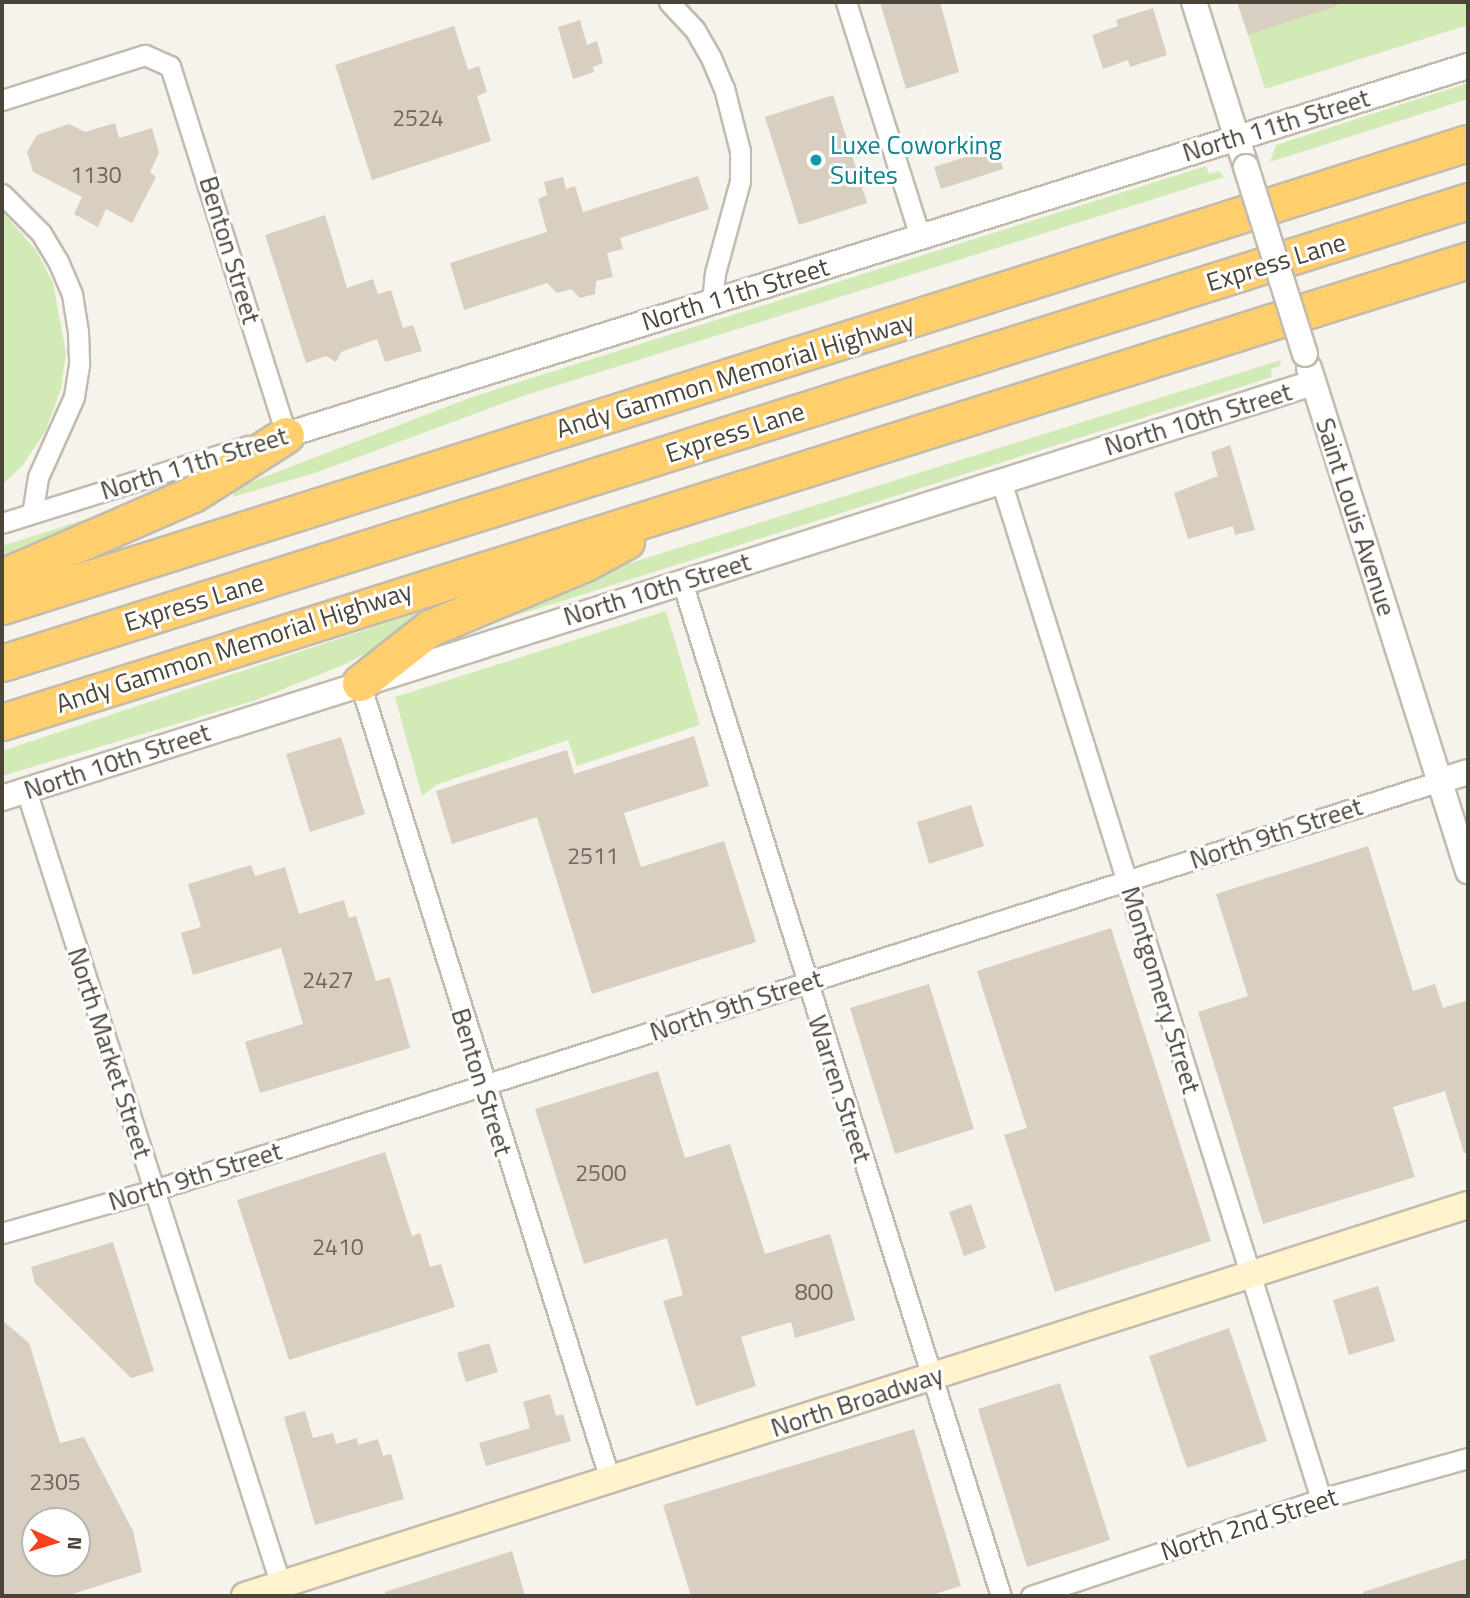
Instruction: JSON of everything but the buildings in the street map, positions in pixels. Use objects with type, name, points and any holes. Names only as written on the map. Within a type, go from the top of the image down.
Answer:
[{"type":"highway","name":"Andy Gammon Memorial Highway","points":[[2,606],[1468,143]]},
{"type":"highway","name":"Express Lane","points":[[2,663],[1468,201]]},
{"type":"highway","name":"Andy Gammon Memorial Highway","points":[[2,722],[494,563],[659,517],[1468,260]]},
{"type":"highway","points":[[2,577],[194,494],[286,435]]},
{"type":"highway","points":[[360,683],[430,628],[583,565],[659,517]]},
{"type":"main road","name":"North Broadway","points":[[244,1596],[283,1591],[610,1480],[1468,1205]]},
{"type":"street","points":[[669,2],[695,30],[711,58],[724,88],[740,151],[736,205],[715,273],[712,300]]},
{"type":"street","points":[[846,2],[919,237]]},
{"type":"street","name":"Saint Louis Avenue","points":[[1194,2],[1468,871]]},
{"type":"street","name":"Benton Street","points":[[2,100],[145,55],[170,66],[286,435]]},
{"type":"street","name":"North 11th Street","points":[[2,523],[1468,66]]},
{"type":"street","points":[[2,194],[41,233],[58,261],[72,294],[78,331],[79,365],[74,397],[38,477],[33,513]]},
{"type":"street","name":"North 10th Street","points":[[2,797],[1313,383]]},
{"type":"street","name":"Montgomery Street","points":[[1001,481],[1321,1499]]},
{"type":"street","name":"Warren Street","points":[[682,582],[1001,1596]]},
{"type":"street","name":"Benton Street","points":[[360,683],[483,1086],[610,1480]]},
{"type":"street","name":"North 9th Street","points":[[2,1233],[155,1190],[1468,772]]},
{"type":"street","name":"North Market Street","points":[[26,790],[283,1591]]},
{"type":"street","name":"North 2nd Street","points":[[1031,1596],[1321,1499],[1468,1458]]},
{"type":"green space","points":[[1331,2],[1468,2],[1468,25],[1265,89],[1248,35],[1332,7]]},
{"type":"green space","points":[[1468,83],[1468,99],[1270,162],[1276,145]]},
{"type":"green space","points":[[1206,166],[1209,174],[1219,171],[1224,177],[523,396],[315,473],[232,497],[238,487],[475,396]]},
{"type":"green space","points":[[2,212],[36,250],[53,283],[66,353],[61,389],[45,432],[22,466],[2,485]]},
{"type":"green space","points":[[1281,360],[1280,366],[1271,369],[1272,377],[464,632],[531,594]]},
{"type":"green space","points":[[152,498],[2,562],[2,546]]},
{"type":"green space","points":[[431,608],[435,616],[402,635],[341,666],[256,700],[2,776],[2,751]]},
{"type":"green space","points":[[666,611],[700,725],[577,766],[568,740],[438,784],[422,796],[395,697]]},
{"type":"place","name":"Luxe Coworking Suites","points":[[816,160]]}]
